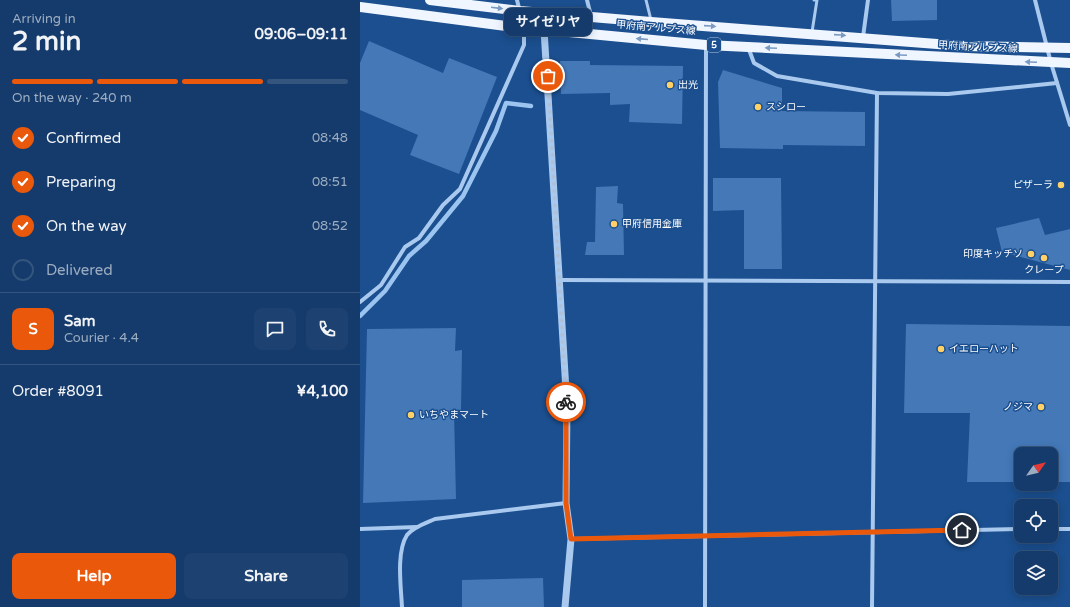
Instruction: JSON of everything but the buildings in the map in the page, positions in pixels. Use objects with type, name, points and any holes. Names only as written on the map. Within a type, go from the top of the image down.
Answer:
[{"type":"main road","name":"甲府南アルプス線","points":[[430,0],[543,13],[963,46],[1070,48]]},
{"type":"main road","name":"甲府南アルプス線","points":[[360,6],[524,28],[706,45],[1070,63]]},
{"type":"street","points":[[360,302],[381,285],[406,247],[419,238],[443,205],[460,188],[518,62],[524,45],[524,28],[517,0]]},
{"type":"street","points":[[587,0],[591,16]]},
{"type":"street","points":[[863,37],[868,0]]},
{"type":"street","points":[[1035,0],[1051,63],[1070,125]]},
{"type":"street","points":[[543,13],[558,280],[567,407],[566,503],[571,539],[564,607]]},
{"type":"street","points":[[705,607],[707,280],[706,45]]},
{"type":"street","points":[[747,47],[754,63],[777,76],[878,92],[948,94],[1057,83]]},
{"type":"street","points":[[872,607],[878,92]]},
{"type":"street","points":[[558,280],[1070,282]]},
{"type":"street","points":[[402,607],[401,557],[407,535],[417,527],[434,519],[566,503]]},
{"type":"street","points":[[360,529],[417,527]]},
{"type":"street","points":[[571,539],[1014,529]]},
{"type":"street","points":[[1058,529],[1070,529]]},
{"type":"lane","points":[[646,0],[651,22]]},
{"type":"lane","points":[[812,34],[817,0],[814,0]]},
{"type":"waterway","points":[[360,316],[385,291],[409,256],[426,241],[463,196],[496,131],[506,103],[531,106]]},
{"type":"way so far","points":[[548,76],[558,280],[566,402]]},
{"type":"place","name":"サイゼリヤ","points":[[548,76]]},
{"type":"place","name":"出光","points":[[670,85]]},
{"type":"place","name":"スシロー","points":[[758,107]]},
{"type":"place","name":"ピザーラ","points":[[1061,185]]},
{"type":"place","name":"甲府信用金庫","points":[[614,224]]},
{"type":"place","name":"印度キッチソ","points":[[1031,254]]},
{"type":"place","name":"クレープ","points":[[1044,258]]},
{"type":"place","name":"イエローハット","points":[[941,349]]},
{"type":"place","name":"ノジマ","points":[[1041,407]]},
{"type":"place","name":"いちやまマート","points":[[411,415]]},
{"type":"route","points":[[566,402],[566,503],[571,539],[962,530]]}]
